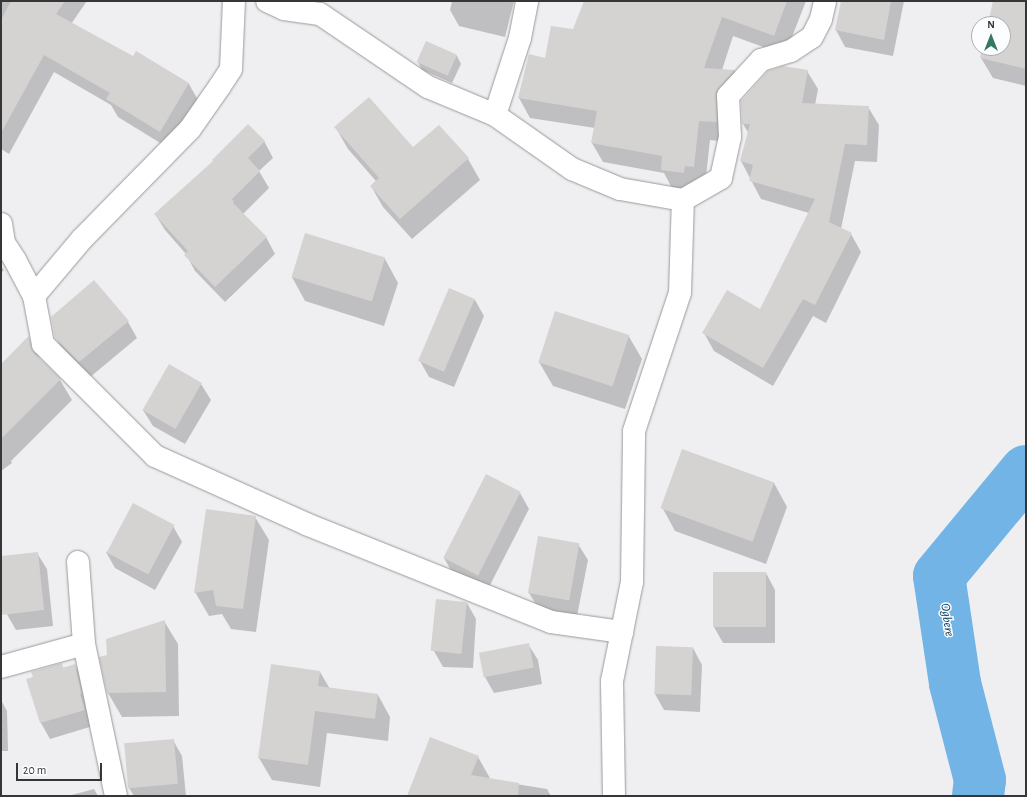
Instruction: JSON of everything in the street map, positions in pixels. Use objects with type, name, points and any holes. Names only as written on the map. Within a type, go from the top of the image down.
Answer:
[{"type":"street","points":[[34,296],[82,239],[190,129],[220,86],[231,69],[234,1]]},
{"type":"street","points":[[267,1],[284,10],[320,14],[428,87],[495,116],[572,169],[620,188],[683,200],[721,178],[730,137],[728,96],[760,60],[791,50],[812,37],[821,19],[825,1]]},
{"type":"street","points":[[495,116],[520,38],[527,1]]},
{"type":"street","points":[[614,796],[612,681],[632,582],[634,431],[680,293],[683,200]]},
{"type":"street","points":[[1,224],[4,243],[34,296],[43,344],[155,456],[306,524],[551,622],[622,632]]},
{"type":"street","points":[[78,562],[84,644],[116,796]]},
{"type":"street","points":[[1,667],[84,644]]},
{"type":"building","points":[[11,1],[65,1],[56,14],[133,56],[136,51],[189,83],[160,132],[106,99],[110,93],[44,55],[1,133],[1,20]]},
{"type":"building","points":[[584,1],[787,1],[774,36],[722,17],[704,68],[735,70],[716,92],[717,122],[699,121],[694,167],[685,166],[684,173],[661,170],[662,156],[591,143],[597,111],[518,98],[529,54],[545,58],[551,26],[573,29]]},
{"type":"building","points":[[841,1],[891,1],[884,40],[835,30]]},
{"type":"building","points":[[993,1],[1026,1],[1026,69],[980,58],[980,56],[1011,56],[1011,16],[990,16]]},
{"type":"building","points":[[426,41],[457,55],[448,76],[417,62]]},
{"type":"building","points":[[783,66],[808,70],[802,103],[869,106],[867,145],[845,144],[829,222],[852,233],[815,305],[803,299],[763,368],[702,333],[727,290],[760,309],[815,199],[749,181],[753,165],[740,161],[750,124],[742,124],[741,101],[768,71]]},
{"type":"building","points":[[369,97],[413,147],[439,125],[469,158],[400,219],[370,186],[379,178],[334,127]]},
{"type":"building","points":[[248,124],[265,141],[248,158],[260,171],[232,199],[234,202],[233,203],[267,237],[215,287],[184,255],[188,251],[154,214],[213,161],[212,160]]},
{"type":"building","points":[[305,233],[385,258],[372,302],[292,277]]},
{"type":"building","points":[[94,280],[129,321],[79,362],[55,338],[51,317]]},
{"type":"building","points":[[449,288],[475,299],[444,372],[418,361]]},
{"type":"building","points":[[555,311],[629,335],[612,386],[538,362]]},
{"type":"building","points":[[29,336],[34,353],[61,379],[1,439],[1,364]]},
{"type":"building","points":[[169,364],[202,383],[175,429],[142,410]]},
{"type":"building","points":[[682,449],[774,483],[753,542],[660,508]]},
{"type":"building","points":[[486,474],[521,492],[478,575],[443,558]]},
{"type":"building","points":[[133,503],[174,525],[148,575],[107,552]]},
{"type":"building","points":[[206,509],[256,516],[243,609],[216,606],[213,590],[194,593]]},
{"type":"building","points":[[538,536],[579,543],[569,600],[528,593]]},
{"type":"building","points":[[38,552],[44,610],[1,615],[1,556]]},
{"type":"building","points":[[713,572],[766,572],[766,627],[713,627]]},
{"type":"building","points":[[436,599],[467,602],[461,654],[431,651]]},
{"type":"building","points":[[165,620],[166,692],[107,693],[99,657],[107,655],[106,639]]},
{"type":"building","points":[[529,643],[534,668],[484,677],[479,653]]},
{"type":"building","points":[[656,646],[693,647],[691,695],[654,694]]},
{"type":"building","points":[[62,663],[63,668],[75,664],[82,694],[80,694],[85,710],[40,723],[26,679],[33,677],[31,672]]},
{"type":"building","points":[[271,664],[320,671],[318,686],[378,694],[375,719],[315,711],[308,765],[258,758]]},
{"type":"building","points":[[430,737],[479,756],[471,775],[519,783],[518,796],[407,796]]},
{"type":"building","points":[[174,739],[178,784],[128,788],[124,743]]},
{"type":"waterway","name":"Ogbere","points":[[978,796],[980,780],[955,683],[939,576],[1026,471]]}]
